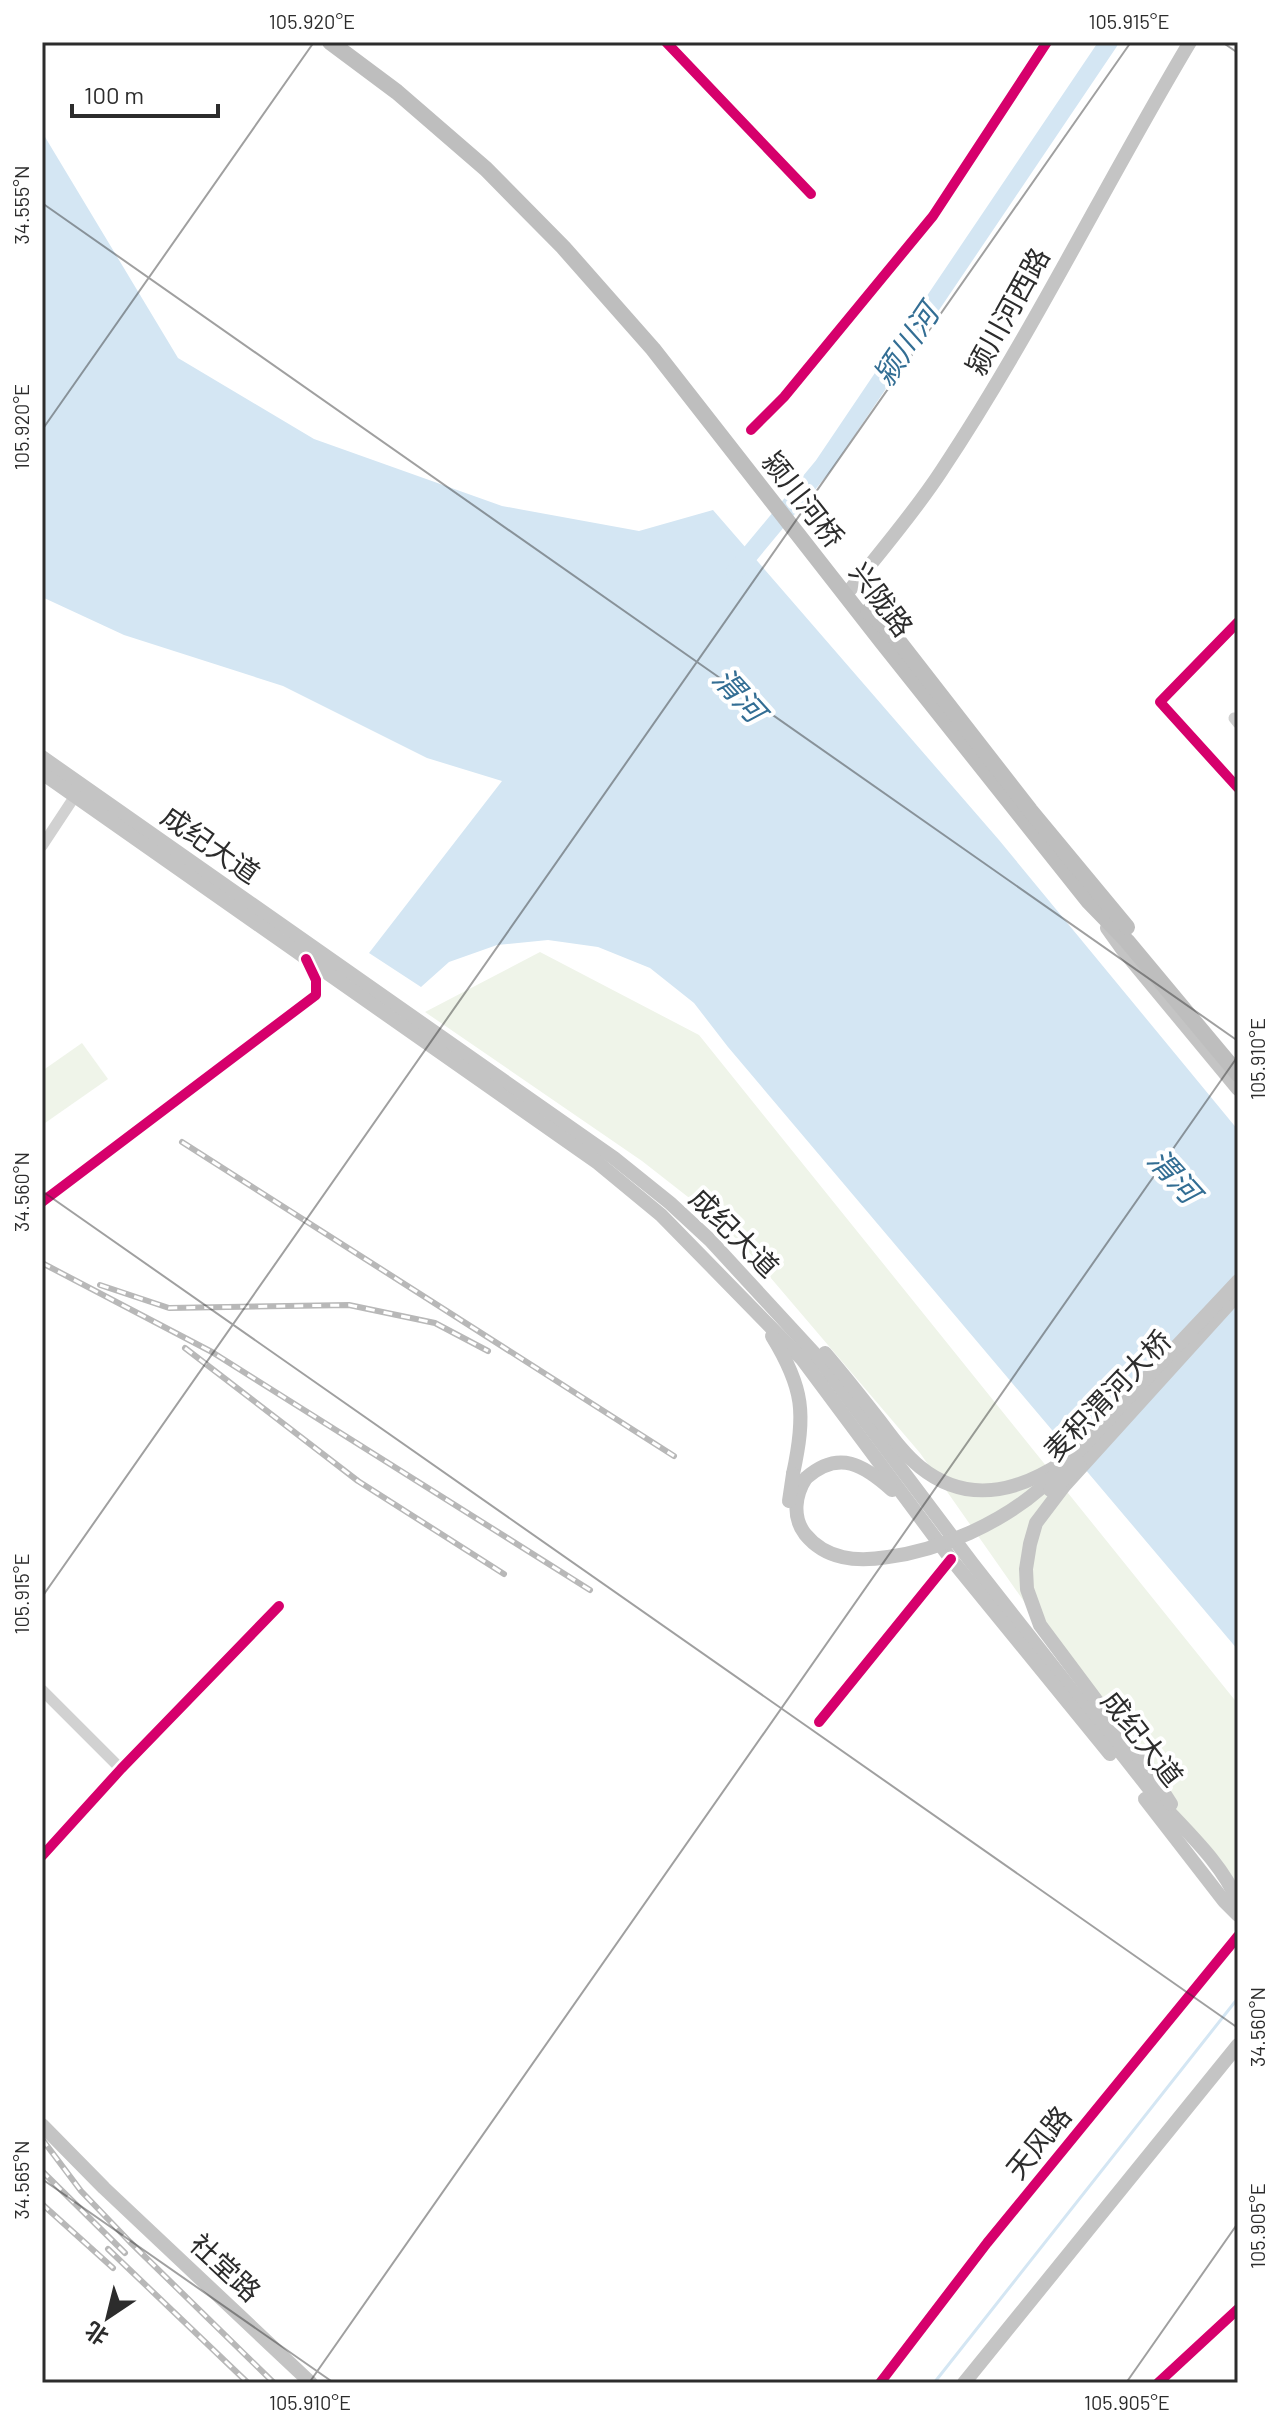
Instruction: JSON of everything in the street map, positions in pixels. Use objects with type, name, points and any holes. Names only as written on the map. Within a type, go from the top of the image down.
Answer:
[{"type":"highway","name":"颍川河桥","points":[[330,42],[397,92],[486,169],[563,247],[653,349],[827,570]]},
{"type":"highway","name":"兴陇路","points":[[827,570],[897,639],[1030,810],[1238,1057]]},
{"type":"highway","name":"兴陇路","points":[[827,570],[1089,902],[1127,941],[1238,1074]]},
{"type":"main road","name":"颍川河西路","points":[[846,589],[936,466],[1000,364],[1180,42]]},
{"type":"main road","name":"颍川河西路","points":[[846,589],[941,472],[1007,367],[1190,42]]},
{"type":"main road","name":"成纪大道","points":[[42,757],[614,1158],[710,1240],[814,1353],[972,1563],[1158,1800],[1232,1886],[1238,1902]]},
{"type":"main road","name":"成纪大道","points":[[42,773],[460,1064],[629,1186],[681,1234],[802,1359],[951,1559],[1238,1915]]},
{"type":"main road","points":[[1089,902],[1122,949],[1238,1089]]},
{"type":"main road","points":[[710,1240],[755,1274],[814,1339],[908,1455],[940,1480],[977,1491],[1014,1487],[1077,1461]]},
{"type":"main road","name":"麦积渭河大桥","points":[[1077,1461],[1238,1281]]},
{"type":"main road","name":"麦积渭河大桥","points":[[755,1308],[789,1365],[799,1394],[802,1417],[799,1476],[789,1507],[792,1524],[806,1547],[830,1562],[861,1566],[913,1559],[975,1537],[1036,1501],[1238,1294]]},
{"type":"main road","points":[[1077,1461],[1036,1523],[1026,1569],[1027,1589],[1040,1625],[1155,1779],[1190,1835]]},
{"type":"main road","points":[[799,1476],[829,1463],[846,1462],[860,1466],[914,1509]]},
{"type":"main road","points":[[964,2383],[1238,2045]]},
{"type":"main road","name":"社堂路","points":[[42,2125],[104,2188],[311,2383]]},
{"type":"main road","name":"社堂路","points":[[42,2136],[72,2165],[104,2188]]},
{"type":"street","points":[[666,42],[811,194]]},
{"type":"street","points":[[751,430],[784,397],[933,216],[1047,42]]},
{"type":"street","points":[[1238,622],[1160,702],[1238,788]]},
{"type":"street","points":[[42,846],[75,796]]},
{"type":"street","points":[[42,1202],[316,995],[316,980],[306,959]]},
{"type":"street","points":[[819,1722],[951,1559]]},
{"type":"street","points":[[42,1856],[121,1769],[279,1606]]},
{"type":"street","points":[[42,1690],[121,1769]]},
{"type":"street","name":"天风路","points":[[880,2383],[987,2243],[1238,1936]]},
{"type":"street","points":[[1158,2383],[1238,2309]]},
{"type":"shaded area","points":[[540,952],[699,1035],[1238,1704],[1238,1907],[920,1453],[741,1243],[642,1161],[425,1012]]},
{"type":"shaded area","points":[[82,1043],[108,1079],[45,1123],[42,1119],[42,1071]]},
{"type":"water","name":"渭河","points":[[42,132],[178,358],[314,439],[502,506],[639,531],[713,510],[999,840],[1238,1130],[1238,1650],[694,1003],[650,968],[598,947],[548,940],[497,945],[449,962],[421,987],[369,953],[502,781],[427,758],[283,686],[124,635],[42,597]]},
{"type":"waterway","name":"颍川河","points":[[735,572],[823,466],[1109,42]]},
{"type":"waterway","points":[[934,2383],[1238,1998]]},
{"type":"railway","points":[[182,1142],[674,1456]]},
{"type":"railway","points":[[42,1263],[212,1352],[590,1590]]},
{"type":"railway","points":[[100,1285],[169,1308],[349,1305],[435,1323],[488,1351]]},
{"type":"railway","points":[[185,1348],[358,1481],[504,1574]]},
{"type":"railway","points":[[42,2139],[81,2191],[274,2383]]},
{"type":"railway","points":[[42,2171],[125,2253]]},
{"type":"railway","points":[[42,2204],[113,2268]]},
{"type":"railway","points":[[108,2249],[248,2383]]},
{"type":"cycle path","points":[[666,42],[811,194]]},
{"type":"cycle path","points":[[751,430],[784,397],[933,216],[1047,42]]},
{"type":"cycle path","points":[[1238,622],[1160,702],[1238,788]]},
{"type":"cycle path","points":[[42,1202],[316,995],[316,980],[306,959]]},
{"type":"cycle path","points":[[819,1722],[951,1559]]},
{"type":"cycle path","points":[[42,1856],[121,1769],[279,1606]]},
{"type":"cycle path","points":[[880,2383],[987,2243],[1238,1936]]},
{"type":"cycle path","points":[[1158,2383],[1238,2309]]}]
